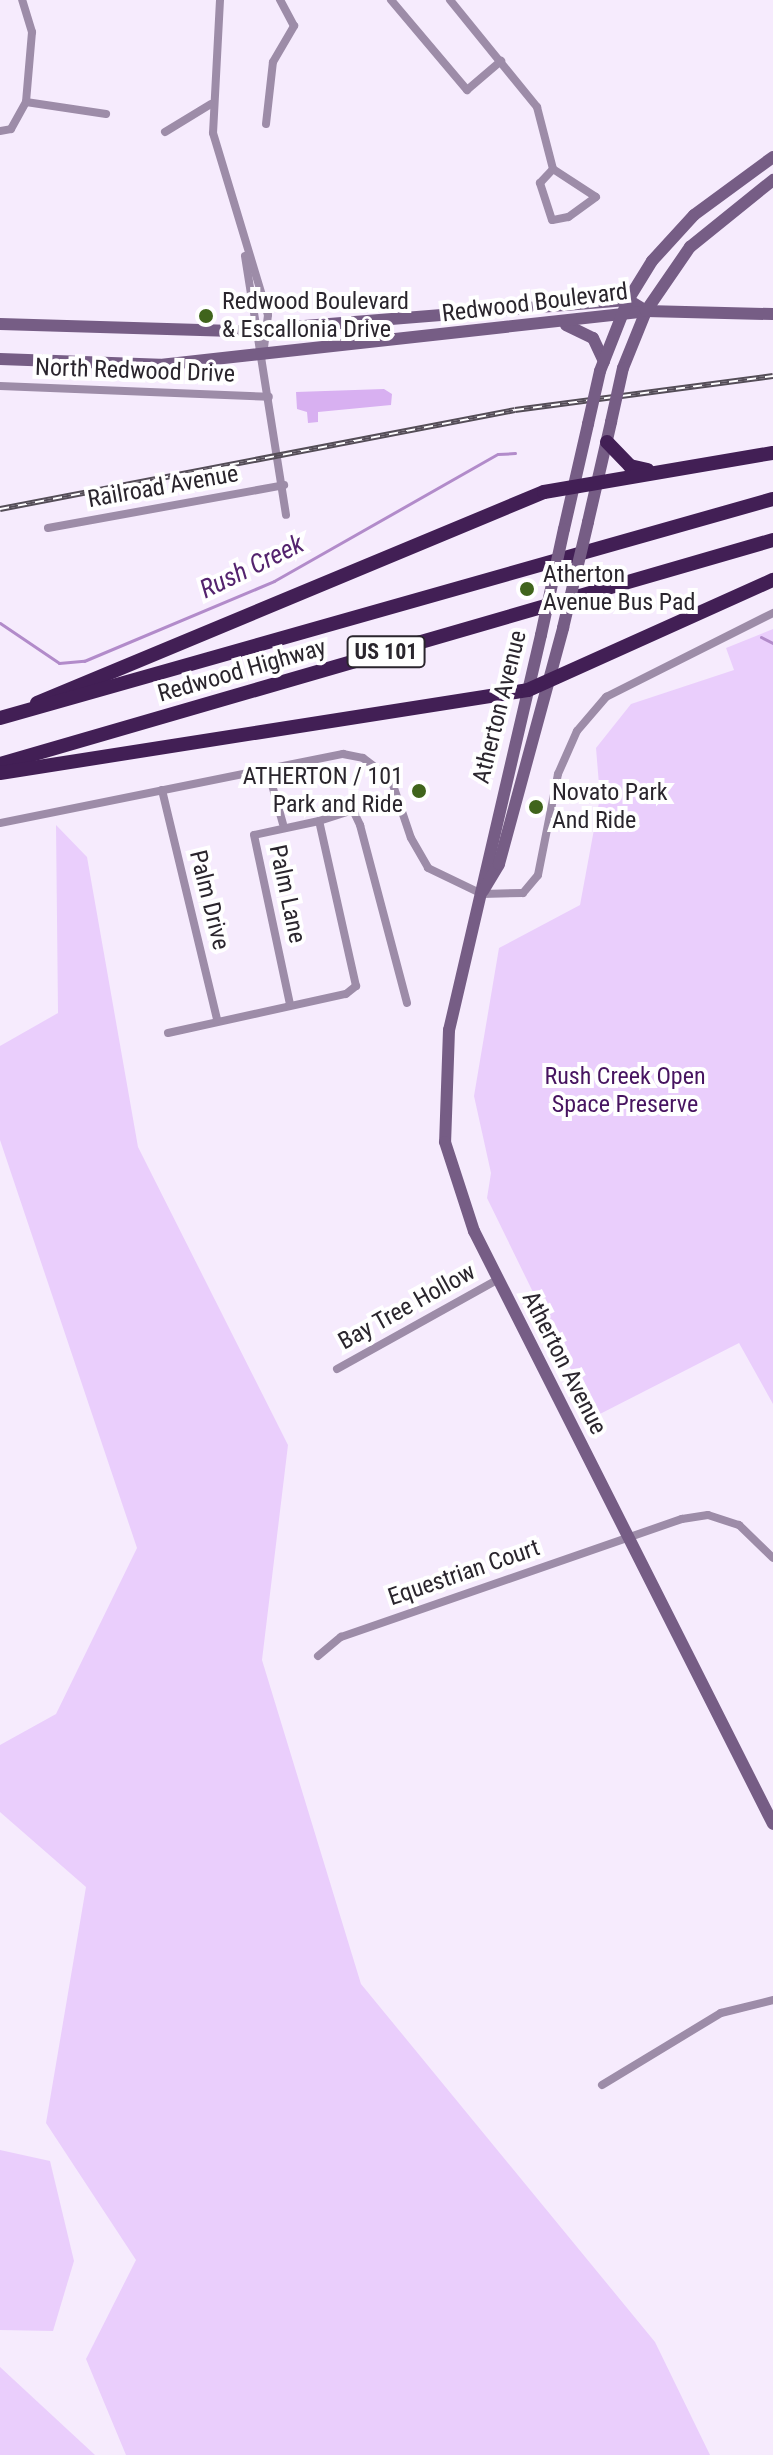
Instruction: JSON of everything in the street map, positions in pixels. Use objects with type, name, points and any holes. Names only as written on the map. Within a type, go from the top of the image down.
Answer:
[{"type":"highway","points":[[607,442],[630,466],[657,472]]},
{"type":"highway","points":[[23,711],[61,688],[544,492],[773,453]]},
{"type":"highway","name":"Redwood Highway","points":[[0,718],[773,499]]},
{"type":"highway","name":"Redwood Highway","points":[[0,764],[773,540]]},
{"type":"highway","points":[[0,773],[549,685],[773,580]]},
{"type":"main road","name":"Atherton Avenue","points":[[773,157],[694,215],[628,300],[619,317],[602,366],[588,424],[449,1030],[442,1105],[451,1171],[497,1280],[773,1824]]},
{"type":"main road","name":"Atherton Avenue","points":[[482,894],[499,864],[549,685],[623,368],[646,311],[690,247],[773,180]]},
{"type":"main road","name":"Redwood Boulevard","points":[[0,324],[269,330],[628,300],[646,311]]},
{"type":"main road","name":"Redwood Boulevard","points":[[0,359],[160,365],[619,317],[646,311],[773,314]]},
{"type":"main road","points":[[557,322],[593,338],[602,366]]},
{"type":"street","points":[[0,131],[11,129],[26,102],[32,32],[22,0]]},
{"type":"street","points":[[220,0],[211,104],[244,251],[255,330],[263,356],[284,485],[286,515]]},
{"type":"street","points":[[266,124],[273,62],[294,26],[280,0]]},
{"type":"street","points":[[391,0],[467,90],[501,61]]},
{"type":"street","points":[[450,0],[501,61],[545,122],[553,169],[596,197],[568,217],[552,220],[540,183],[553,169]]},
{"type":"street","points":[[26,102],[106,114]]},
{"type":"street","points":[[165,132],[211,104]]},
{"type":"street","points":[[244,251],[269,330],[263,356]]},
{"type":"street","name":"North Redwood Drive","points":[[0,386],[269,397]]},
{"type":"street","name":"Railroad Avenue","points":[[48,528],[284,485]]},
{"type":"street","points":[[0,823],[343,754],[378,766],[397,790],[411,838],[428,868],[482,894],[523,893],[538,875],[558,774],[577,731],[606,697],[773,613]]},
{"type":"street","points":[[267,767],[283,824]]},
{"type":"street","name":"Palm Drive","points":[[162,790],[217,1019]]},
{"type":"street","points":[[319,821],[353,810],[360,825],[407,1003]]},
{"type":"street","name":"Palm Lane","points":[[319,821],[356,986],[346,994],[290,1005],[254,835],[283,824],[319,821]]},
{"type":"street","points":[[168,1033],[217,1019],[290,1005]]},
{"type":"street","name":"Bay Tree Hollow","points":[[337,1369],[497,1280]]},
{"type":"street","name":"Equestrian Court","points":[[318,1656],[341,1637],[708,1515],[739,1525],[773,1558]]},
{"type":"street","points":[[602,2085],[721,2013],[773,2000]]},
{"type":"green space","name":"Rush Creek Open Space Preserve","points":[[773,629],[773,1404],[739,1343],[594,1417],[487,1198],[491,1173],[474,1096],[499,948],[580,905],[600,797],[596,748],[631,704],[734,670],[726,648]]},
{"type":"green space","points":[[56,825],[87,857],[138,1147],[288,1445],[262,1660],[361,1984],[655,2342],[710,2455],[126,2455],[86,2359],[136,2260],[46,2123],[86,1887],[0,1812],[0,1745],[56,1714],[137,1548],[0,1140],[0,1046],[58,1013]]},
{"type":"green space","points":[[0,2150],[50,2161],[74,2261],[53,2331],[0,2330]]},
{"type":"green space","points":[[0,2367],[95,2455],[0,2455]]},
{"type":"building","points":[[384,389],[392,394],[391,405],[318,412],[318,422],[308,423],[307,412],[297,409],[296,392]]},
{"type":"waterway","name":"Rush Creek","points":[[0,623],[59,663],[84,661],[274,581],[498,454],[515,453]]},
{"type":"waterway","name":"Rush Creek","points":[[761,637],[773,643]]},
{"type":"railway","points":[[0,509],[515,410],[773,376]]},
{"type":"place","name":"Redwood Boulevard & Escallonia Drive","points":[[206,316]]},
{"type":"place","name":"Atherton Avenue Bus Pad","points":[[527,589]]},
{"type":"place","name":"ATHERTON / 101 Park and Ride","points":[[419,791]]},
{"type":"place","name":"Novato Park And Ride","points":[[536,807]]}]
